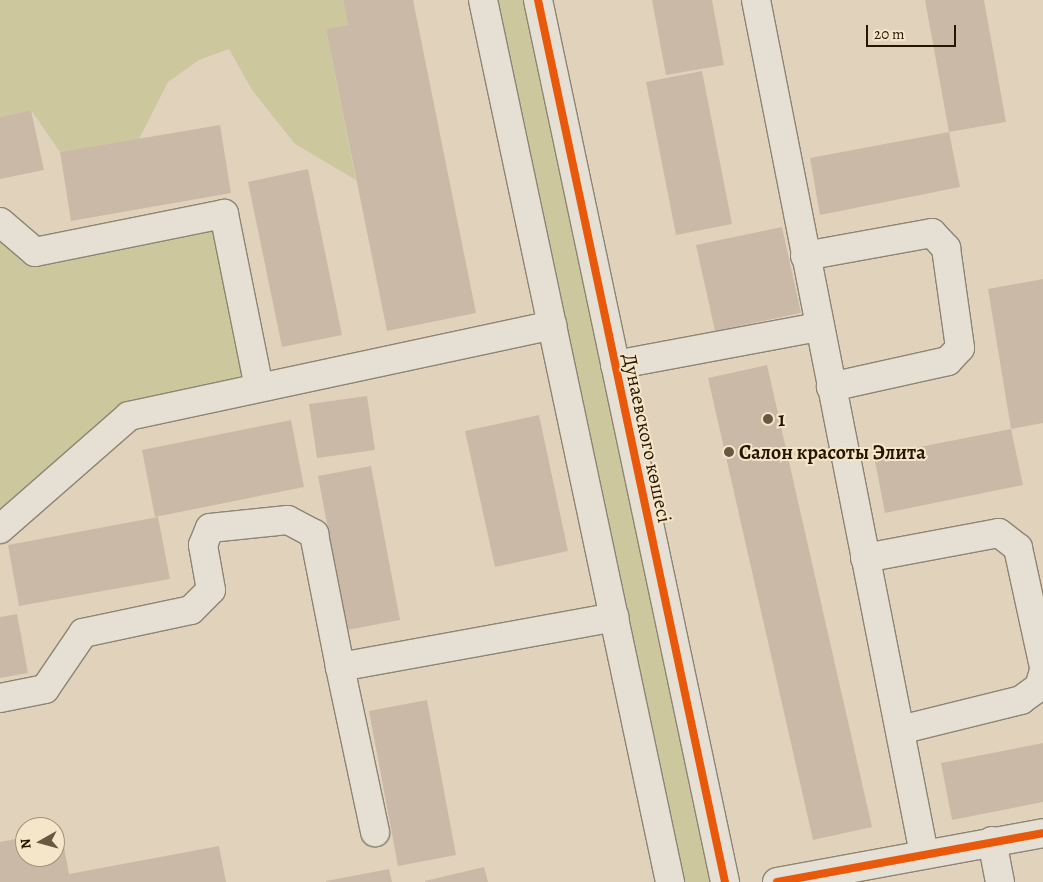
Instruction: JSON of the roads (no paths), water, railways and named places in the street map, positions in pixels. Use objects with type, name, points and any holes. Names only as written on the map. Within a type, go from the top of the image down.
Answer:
[{"type":"street","points":[[483,0],[670,882]]},
{"type":"street","name":"Дунаевского көшесі","points":[[538,0],[725,882]]},
{"type":"street","points":[[756,0],[924,854]]},
{"type":"street","points":[[0,222],[35,252],[224,214],[259,388]]},
{"type":"street","points":[[805,256],[932,233],[946,248],[960,348],[948,361],[831,388]]},
{"type":"street","points":[[0,529],[129,416],[552,326]]},
{"type":"street","points":[[615,364],[819,327]]},
{"type":"street","points":[[0,698],[45,689],[83,633],[191,610],[211,590],[203,545],[210,528],[288,520],[314,534],[375,832]]},
{"type":"street","points":[[865,558],[998,533],[1018,548],[1043,663]]},
{"type":"street","points":[[340,667],[614,617]]},
{"type":"street","points":[[900,730],[1021,700],[1039,687],[1043,674]]},
{"type":"street","points":[[777,882],[1043,833]]},
{"type":"street","points":[[992,841],[1000,882]]},
{"type":"place","name":"1","points":[[768,419]]},
{"type":"place","name":"Салон красоты Элита","points":[[729,452]]}]
